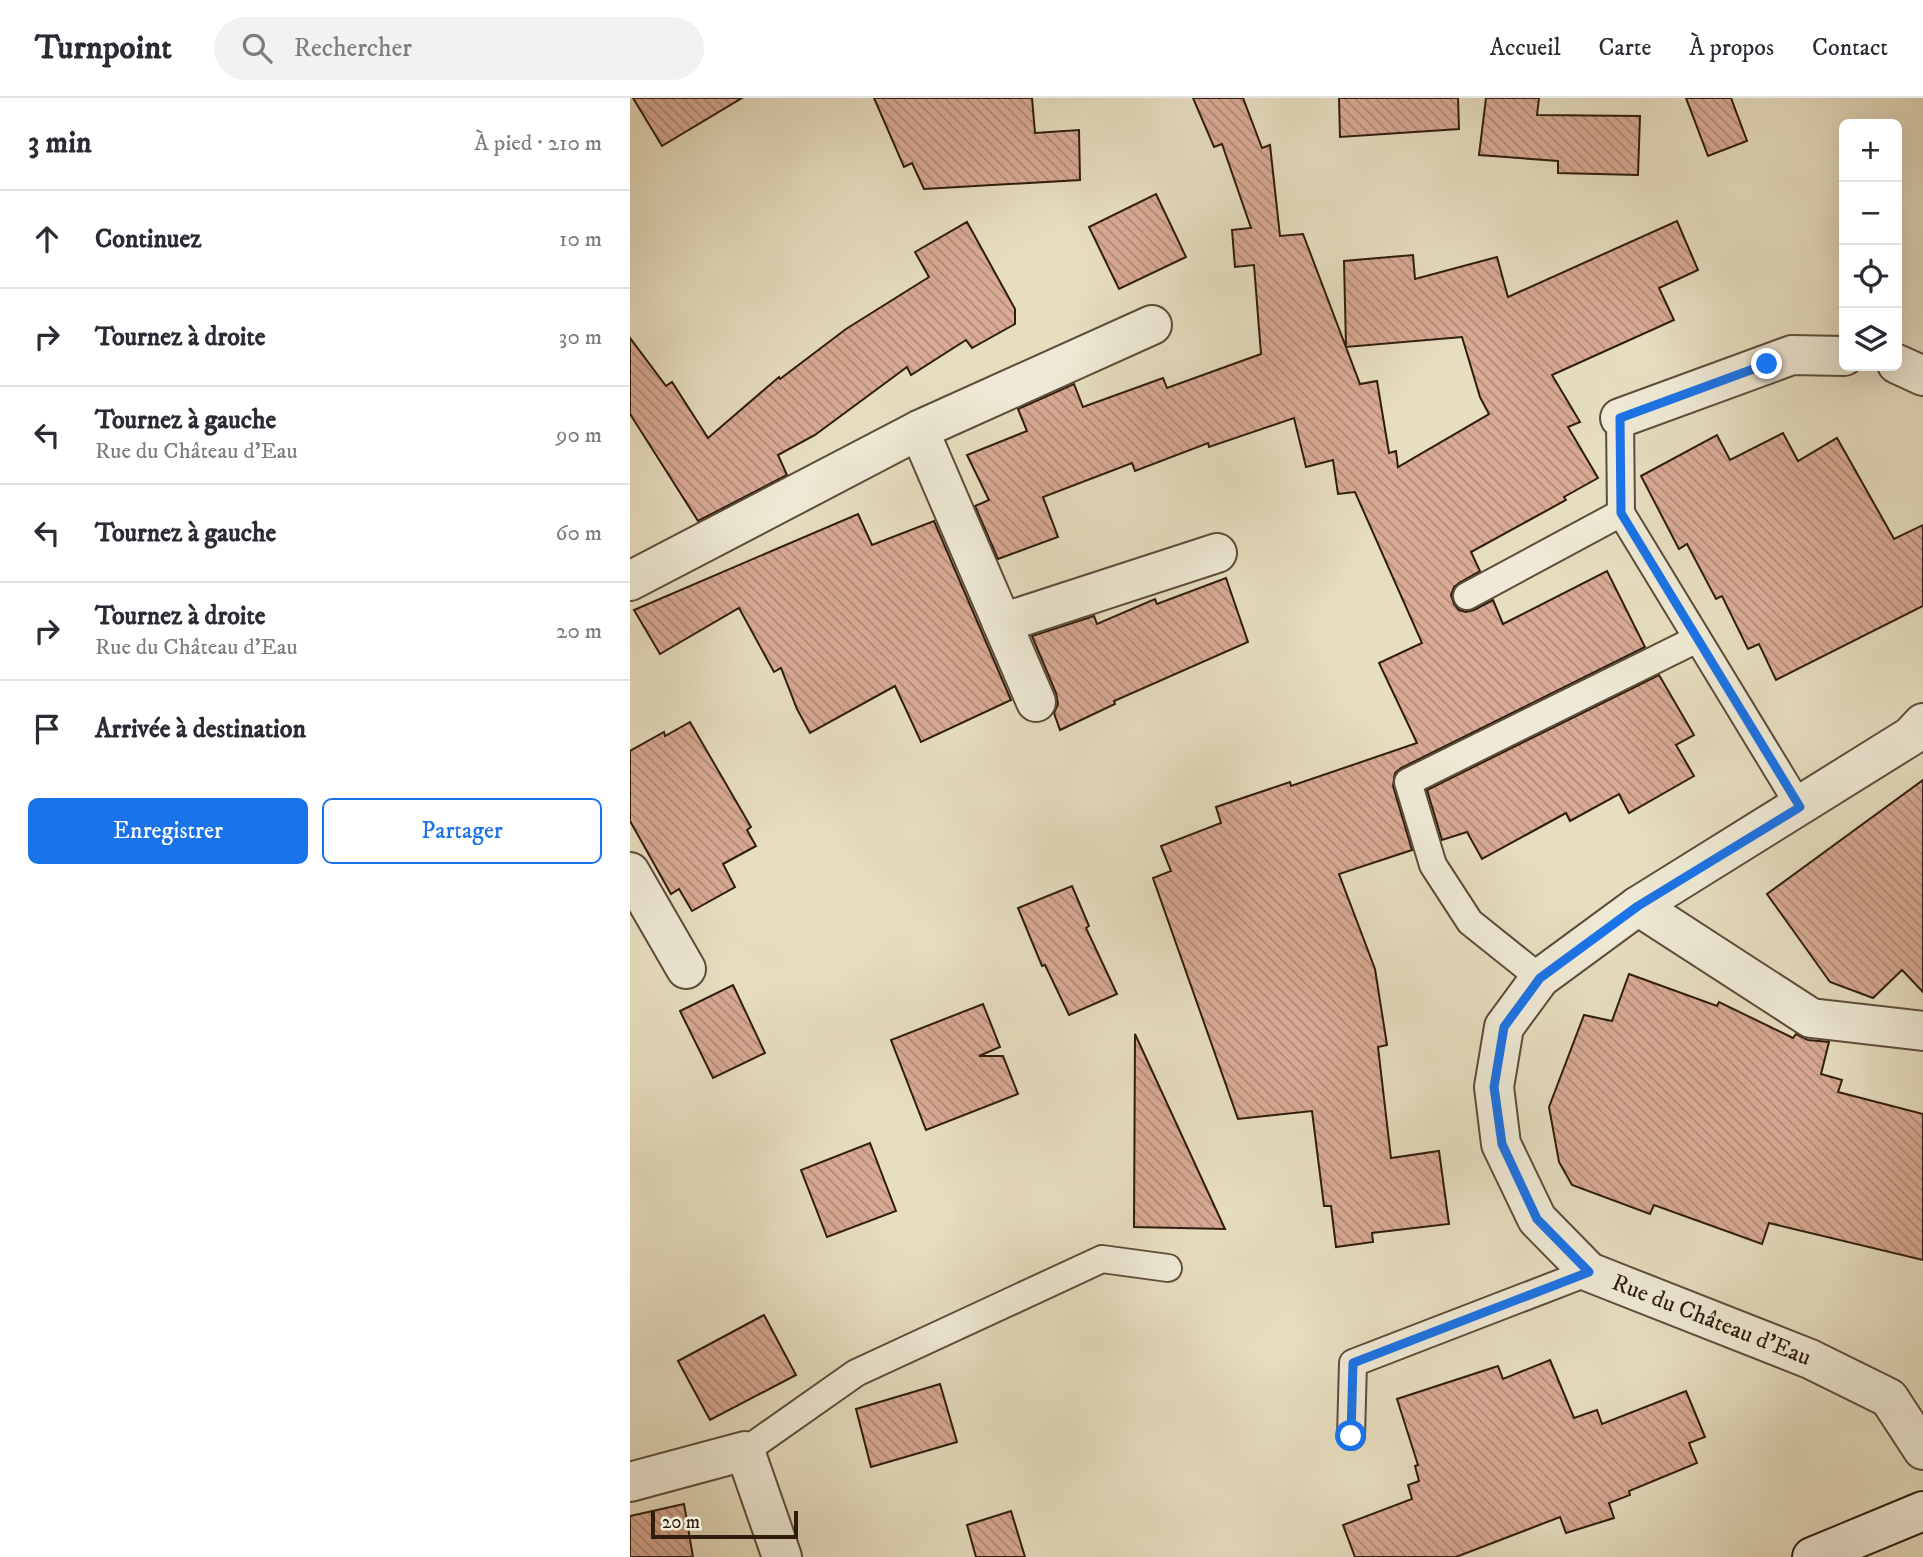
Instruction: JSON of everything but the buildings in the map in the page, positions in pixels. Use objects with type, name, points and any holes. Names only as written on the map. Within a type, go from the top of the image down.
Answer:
[{"type":"street","points":[[630,581],[919,430],[1152,325]]},
{"type":"street","points":[[1620,418],[1791,355],[1839,356]]},
{"type":"street","points":[[1902,366],[1923,376]]},
{"type":"street","points":[[919,430],[1036,702]]},
{"type":"street","points":[[1002,623],[1217,552]]},
{"type":"street","name":"Rue du Château d'Eau","points":[[1923,723],[1911,736],[1638,906],[1540,978],[1504,1027],[1494,1087],[1502,1144],[1537,1219],[1589,1272],[1810,1359],[1889,1398],[1923,1450]]},
{"type":"street","points":[[630,872],[686,969]]},
{"type":"street","points":[[1638,906],[1811,1018],[1923,1031]]},
{"type":"street","points":[[630,1482],[745,1451],[782,1557]]},
{"type":"street","points":[[1812,1557],[1923,1511]]},
{"type":"lane","points":[[1620,418],[1621,513],[1800,807]]},
{"type":"lane","points":[[1467,596],[1621,513]]},
{"type":"lane","points":[[1540,978],[1470,922],[1433,865],[1408,782],[1697,639]]},
{"type":"lane","points":[[745,1451],[856,1373],[1102,1259],[1168,1268]]},
{"type":"lane","points":[[1351,1436],[1353,1363],[1589,1272]]},
{"type":"route","points":[[1351,1436],[1353,1363],[1589,1272],[1537,1219],[1502,1144],[1494,1087],[1504,1027],[1540,978],[1638,906],[1800,807],[1621,513],[1620,418],[1767,364]]}]
